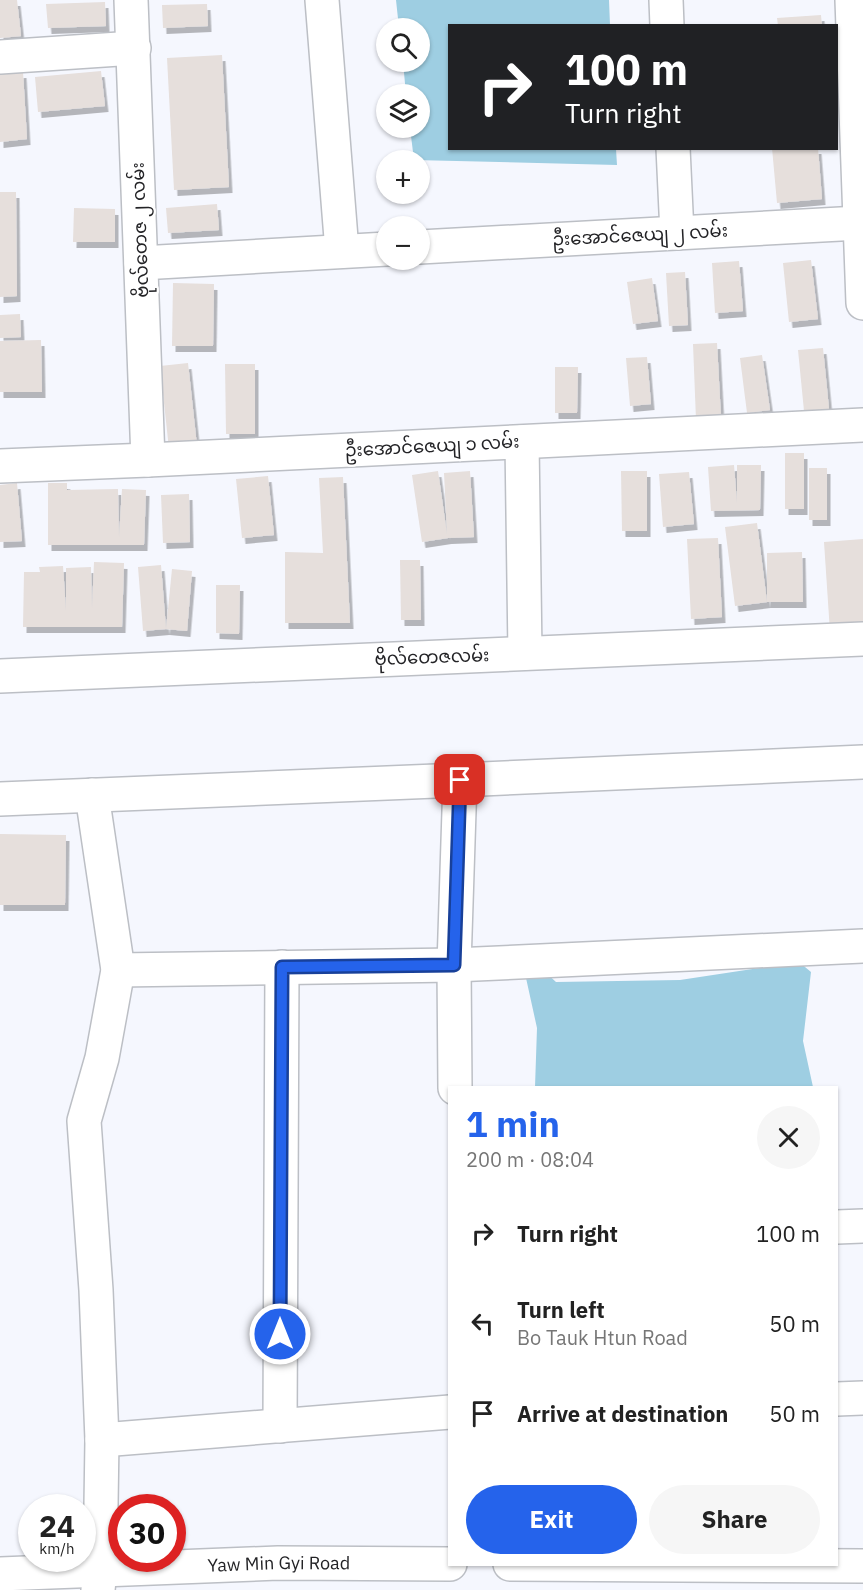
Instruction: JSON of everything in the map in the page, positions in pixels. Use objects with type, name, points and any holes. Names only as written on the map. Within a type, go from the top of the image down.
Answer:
[{"type":"street","name":"ဗိုလ်တေဇ ၂ လမ်း","points":[[131,0],[148,460]]},
{"type":"street","points":[[322,0],[342,251]]},
{"type":"street","points":[[666,0],[667,24]]},
{"type":"street","points":[[852,0],[863,303]]},
{"type":"street","points":[[0,57],[134,48]]},
{"type":"street","points":[[673,150],[677,233]]},
{"type":"street","name":"ဦးအောင်ဇေယျ ၂ လမ်း","points":[[430,246],[859,223]]},
{"type":"street","points":[[141,262],[376,249]]},
{"type":"street","name":"ဦးအောင်ဇေယျ ၁ လမ်း","points":[[0,466],[863,425]]},
{"type":"street","points":[[522,442],[525,654]]},
{"type":"street","name":"ဗိုလ်တေဇလမ်း","points":[[0,675],[863,639]]},
{"type":"street","points":[[0,799],[863,762]]},
{"type":"street","points":[[455,1086],[454,965],[460,780]]},
{"type":"street","points":[[92,795],[118,970],[102,1058],[84,1121],[96,1290],[102,1440],[99,1580]]},
{"type":"street","points":[[118,970],[454,965],[863,946]]},
{"type":"street","points":[[280,1426],[282,967]]},
{"type":"street","points":[[838,1227],[863,1226]]},
{"type":"street","points":[[838,1399],[863,1398]]},
{"type":"street","points":[[102,1440],[448,1412]]},
{"type":"street","name":"Yaw Min Gyi Road","points":[[0,1574],[99,1580],[278,1563],[448,1564]]},
{"type":"street","points":[[546,1566],[759,1578],[863,1566]]},
{"type":"water","points":[[396,0],[609,0],[610,24],[448,24],[448,150],[616,150],[617,165],[430,160],[430,150],[413,150],[411,138],[430,138],[430,84],[405,84],[404,72],[430,72],[430,18],[398,18]]},
{"type":"water","points":[[799,962],[811,972],[803,1041],[813,1086],[535,1086],[537,1028],[526,978],[544,971],[556,982],[680,980]]},
{"type":"building","points":[[0,0],[17,0],[21,36],[0,38]]},
{"type":"building","points":[[105,2],[106,26],[48,28],[46,4]]},
{"type":"building","points":[[207,4],[208,26],[163,28],[162,5]]},
{"type":"building","points":[[821,15],[822,24],[778,24],[777,18]]},
{"type":"building","points":[[222,55],[229,187],[174,190],[167,58]]},
{"type":"building","points":[[101,71],[105,106],[38,112],[35,77]]},
{"type":"building","points":[[23,72],[27,139],[0,142],[0,73]]},
{"type":"building","points":[[772,150],[818,150],[822,199],[777,203]]},
{"type":"building","points":[[0,192],[16,192],[17,296],[0,297]]},
{"type":"building","points":[[217,204],[219,230],[168,233],[166,208]]},
{"type":"building","points":[[74,208],[115,209],[115,242],[73,242]]},
{"type":"building","points":[[811,260],[818,319],[789,322],[783,263]]},
{"type":"building","points":[[739,261],[743,311],[715,313],[712,263]]},
{"type":"building","points":[[685,272],[688,325],[669,326],[666,273]]},
{"type":"building","points":[[652,278],[658,321],[633,324],[627,282]]},
{"type":"building","points":[[173,283],[214,284],[213,346],[172,346]]},
{"type":"building","points":[[20,314],[21,337],[0,338],[0,315]]},
{"type":"building","points":[[41,340],[42,392],[0,392],[0,341]]},
{"type":"building","points":[[717,343],[721,418],[696,420],[693,344]]},
{"type":"building","points":[[823,348],[829,409],[804,411],[798,350]]},
{"type":"building","points":[[762,355],[770,410],[747,413],[740,358]]},
{"type":"building","points":[[647,357],[651,404],[630,406],[626,358]]},
{"type":"building","points":[[188,363],[197,446],[169,449],[160,366]]},
{"type":"building","points":[[225,364],[255,364],[255,434],[226,434]]},
{"type":"building","points":[[555,367],[578,367],[577,413],[555,413]]},
{"type":"building","points":[[785,453],[804,453],[804,509],[785,509]]},
{"type":"building","points":[[734,465],[737,503],[737,465],[761,465],[760,510],[711,511],[708,467]]},
{"type":"building","points":[[809,468],[827,468],[827,520],[809,520]]},
{"type":"building","points":[[438,471],[447,534],[444,473],[470,471],[474,537],[422,542],[412,475]]},
{"type":"building","points":[[621,471],[647,471],[647,531],[622,531]]},
{"type":"building","points":[[689,472],[694,524],[663,527],[659,474]]},
{"type":"building","points":[[268,476],[274,535],[242,538],[236,479]]},
{"type":"building","points":[[343,477],[350,623],[285,623],[285,552],[323,553],[319,478]]},
{"type":"building","points":[[17,483],[22,541],[0,542],[0,485]]},
{"type":"building","points":[[48,483],[67,483],[67,490],[118,489],[119,537],[122,489],[146,490],[144,545],[48,545]]},
{"type":"building","points":[[189,494],[190,542],[163,543],[161,495]]},
{"type":"building","points":[[757,523],[767,602],[735,606],[725,527]]},
{"type":"building","points":[[718,538],[722,617],[691,619],[687,539]]},
{"type":"building","points":[[863,539],[863,630],[830,632],[824,542]]},
{"type":"building","points":[[802,552],[803,602],[767,602],[767,553]]},
{"type":"building","points":[[400,560],[420,560],[421,620],[401,620]]},
{"type":"building","points":[[94,562],[124,563],[122,627],[23,627],[24,572],[40,572],[39,567],[63,566],[66,611],[66,568],[91,567],[92,608]]},
{"type":"building","points":[[161,565],[166,629],[143,631],[138,567]]},
{"type":"building","points":[[172,569],[192,571],[187,631],[166,629]]},
{"type":"building","points":[[216,585],[240,585],[239,634],[216,633]]},
{"type":"building","points":[[0,834],[66,835],[65,905],[0,905]]},
{"type":"route","points":[[280,1334],[282,967],[454,965],[460,780]]}]
